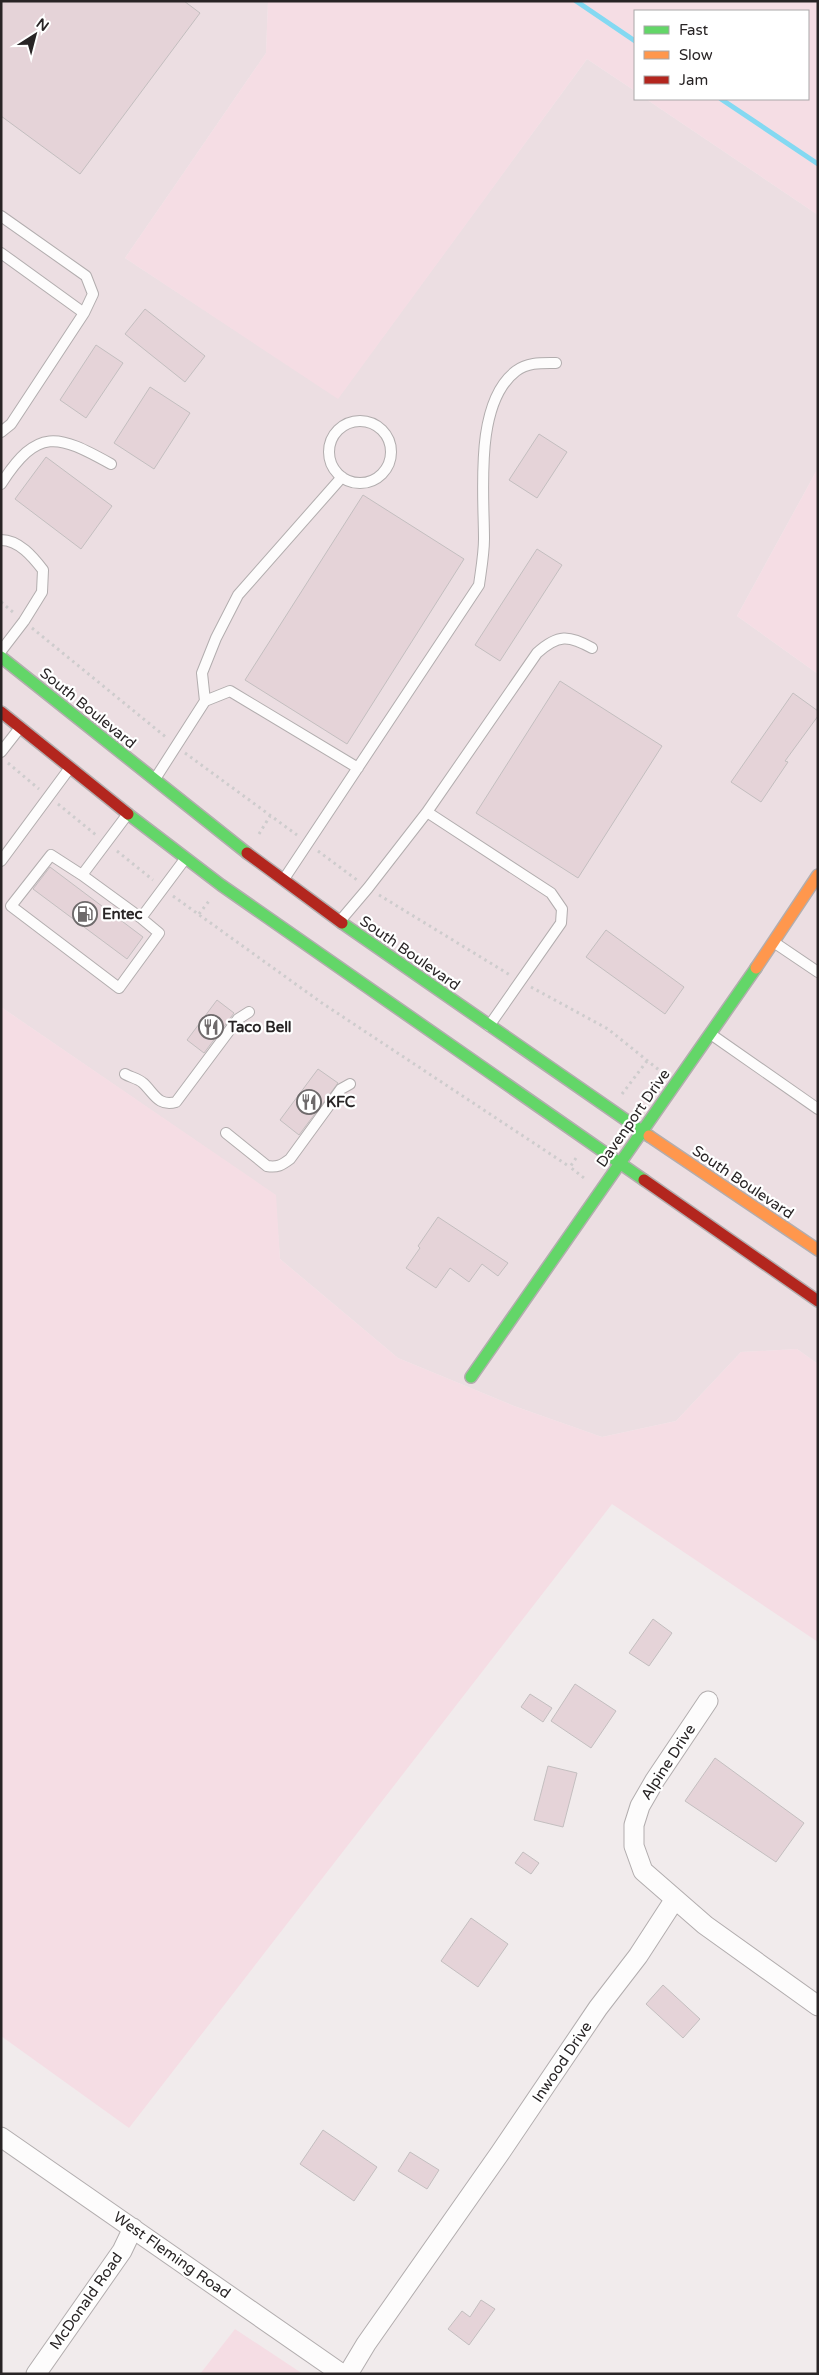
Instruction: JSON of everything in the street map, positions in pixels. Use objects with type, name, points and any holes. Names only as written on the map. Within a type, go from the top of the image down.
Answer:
[{"type":"main road","name":"South Boulevard","points":[[1,657],[154,781],[339,922],[641,1132],[818,1250]]},
{"type":"main road","points":[[1,712],[127,814],[186,858],[490,1074],[818,1301]]},
{"type":"main road","points":[[41,745],[97,781],[115,789]]},
{"type":"main road","points":[[144,790],[154,781]]},
{"type":"main road","name":"Davenport Drive","points":[[471,1377],[619,1163],[711,1035],[818,875]]},
{"type":"main road","points":[[490,1074],[554,1108],[566,1110]]},
{"type":"main road","points":[[572,1084],[575,1099]]},
{"type":"street","name":"Alpine Drive","points":[[675,1899],[643,1871],[634,1846],[634,1825],[640,1806],[655,1780],[708,1701]]},
{"type":"street","points":[[675,1899],[705,1924],[818,2006]]},
{"type":"street","name":"Inwood Drive","points":[[348,2374],[366,2344],[500,2153],[598,2008],[638,1956],[675,1899]]},
{"type":"street","name":"West Fleming Road","points":[[1,2136],[342,2374]]},
{"type":"street","name":"McDonald Road","points":[[36,2374],[122,2250],[133,2228]]},
{"type":"lane","points":[[1,216],[86,276],[93,294],[84,313],[11,424],[1,432]]},
{"type":"lane","points":[[1,253],[84,313]]},
{"type":"lane","points":[[284,880],[479,585],[484,542],[485,451],[492,407],[503,385],[516,370],[536,362],[556,363]]},
{"type":"lane","points":[[361,421],[380,428],[387,436],[391,446],[391,457],[388,467],[381,475],[367,482],[351,482],[342,477],[335,470],[329,451],[330,442],[335,433],[343,426],[361,421]]},
{"type":"lane","points":[[1,484],[15,462],[28,450],[45,442],[62,440],[112,464]]},
{"type":"lane","points":[[205,701],[202,673],[216,638],[238,595],[342,477]]},
{"type":"lane","points":[[1,540],[9,540],[30,553],[43,570],[42,592],[24,621],[1,651]]},
{"type":"lane","points":[[339,922],[368,888],[426,812],[537,653],[560,638],[575,638],[592,648]]},
{"type":"lane","points":[[154,781],[205,701],[230,691],[358,768]]},
{"type":"lane","points":[[1,752],[20,728]]},
{"type":"lane","points":[[1,861],[70,769]]},
{"type":"lane","points":[[426,812],[551,893],[562,909],[561,922],[489,1026]]},
{"type":"lane","points":[[82,875],[127,814]]},
{"type":"lane","points":[[51,855],[82,875],[159,933],[119,988],[11,906],[51,855]]},
{"type":"lane","points":[[141,918],[186,858]]},
{"type":"lane","points":[[773,942],[818,972]]},
{"type":"lane","points":[[125,1074],[143,1083],[150,1094],[159,1101],[168,1104],[176,1102],[238,1018],[249,1012]]},
{"type":"lane","points":[[711,1035],[818,1109]]},
{"type":"lane","points":[[226,1133],[267,1166],[282,1165],[290,1159],[340,1089],[350,1084]]},
{"type":"path","points":[[1,602],[177,747],[368,888],[520,980],[608,1029],[676,1084]]},
{"type":"path","points":[[1,758],[163,888],[315,998],[570,1167]]},
{"type":"shaded area","points":[[1,1],[268,1],[266,53],[125,258],[338,398],[587,59],[634,90],[634,100],[647,100],[818,215],[818,468],[737,616],[818,674],[818,1364],[797,1349],[741,1352],[676,1421],[602,1437],[514,1406],[398,1358],[280,1259],[275,1195],[1,1007]]},
{"type":"shaded area","points":[[268,1],[818,1],[818,215],[647,100],[809,100],[809,10],[634,10],[634,90],[587,59],[338,399],[125,258],[266,53]]},
{"type":"shaded area","points":[[818,468],[818,674],[737,616]]},
{"type":"shaded area","points":[[1,1007],[276,1195],[280,1259],[398,1358],[514,1406],[602,1437],[676,1421],[741,1352],[797,1349],[818,1364],[818,1642],[612,1504],[129,2128],[1,2036]]},
{"type":"shaded area","points":[[235,2329],[303,2374],[200,2374]]},
{"type":"building","points":[[1,1],[184,1],[200,13],[80,174],[1,116]]},
{"type":"building","points":[[145,309],[205,356],[185,382],[125,334]]},
{"type":"building","points":[[96,345],[123,363],[86,418],[60,400]]},
{"type":"building","points":[[150,387],[190,413],[154,469],[114,443]]},
{"type":"building","points":[[539,434],[567,452],[537,498],[509,480]]},
{"type":"building","points":[[46,457],[112,506],[81,549],[15,499]]},
{"type":"building","points":[[363,495],[464,559],[347,744],[245,680]]},
{"type":"building","points":[[537,549],[562,565],[500,661],[475,645]]},
{"type":"building","points":[[560,681],[662,746],[578,878],[476,813]]},
{"type":"building","points":[[793,693],[818,711],[818,716],[785,761],[788,762],[761,802],[731,782]]},
{"type":"building","points":[[50,867],[143,937],[127,959],[33,889]]},
{"type":"building","points":[[606,930],[684,987],[665,1014],[586,957]]},
{"type":"building","name":"Taco Bell","points":[[217,1000],[234,1013],[204,1053],[187,1040]]},
{"type":"building","name":"KFC","points":[[318,1069],[338,1083],[299,1135],[280,1120]]},
{"type":"building","points":[[438,1217],[508,1263],[498,1276],[482,1264],[469,1282],[450,1268],[436,1288],[406,1268],[420,1248],[418,1246]]},
{"type":"building","points":[[653,1619],[672,1633],[649,1666],[629,1653]]},
{"type":"building","points":[[575,1684],[616,1711],[591,1748],[551,1721]]},
{"type":"building","points":[[530,1694],[552,1708],[543,1722],[521,1707]]},
{"type":"building","points":[[715,1758],[804,1823],[776,1862],[685,1801]]},
{"type":"building","points":[[548,1766],[577,1773],[563,1827],[534,1820]]},
{"type":"building","points":[[523,1852],[539,1863],[531,1874],[515,1863]]},
{"type":"building","points":[[471,1918],[508,1944],[478,1987],[441,1961]]},
{"type":"building","points":[[663,1985],[700,2019],[683,2038],[646,2004]]},
{"type":"building","points":[[323,2130],[377,2167],[354,2201],[300,2164]]},
{"type":"building","points":[[410,2152],[439,2170],[427,2189],[398,2171]]},
{"type":"building","points":[[481,2300],[495,2309],[469,2345],[448,2329],[462,2311],[470,2317]]},
{"type":"waterway","points":[[576,1],[634,40]]},
{"type":"waterway","points":[[722,100],[818,164]]},
{"type":"traffic: fast","points":[[1,657],[247,853]]},
{"type":"traffic: fast","points":[[128,814],[221,885],[644,1180]]},
{"type":"traffic: fast","points":[[342,923],[649,1136]]},
{"type":"traffic: fast","points":[[471,1377],[756,968]]},
{"type":"traffic: slow","points":[[756,968],[818,875]]},
{"type":"traffic: slow","points":[[649,1136],[818,1250]]},
{"type":"traffic: jam","points":[[1,712],[128,814]]},
{"type":"traffic: jam","points":[[247,853],[342,923]]},
{"type":"traffic: jam","points":[[644,1180],[818,1301]]},
{"type":"place","name":"Entec","points":[[85,914]]},
{"type":"place","name":"Taco Bell","points":[[211,1027]]},
{"type":"place","name":"KFC","points":[[309,1102]]}]
